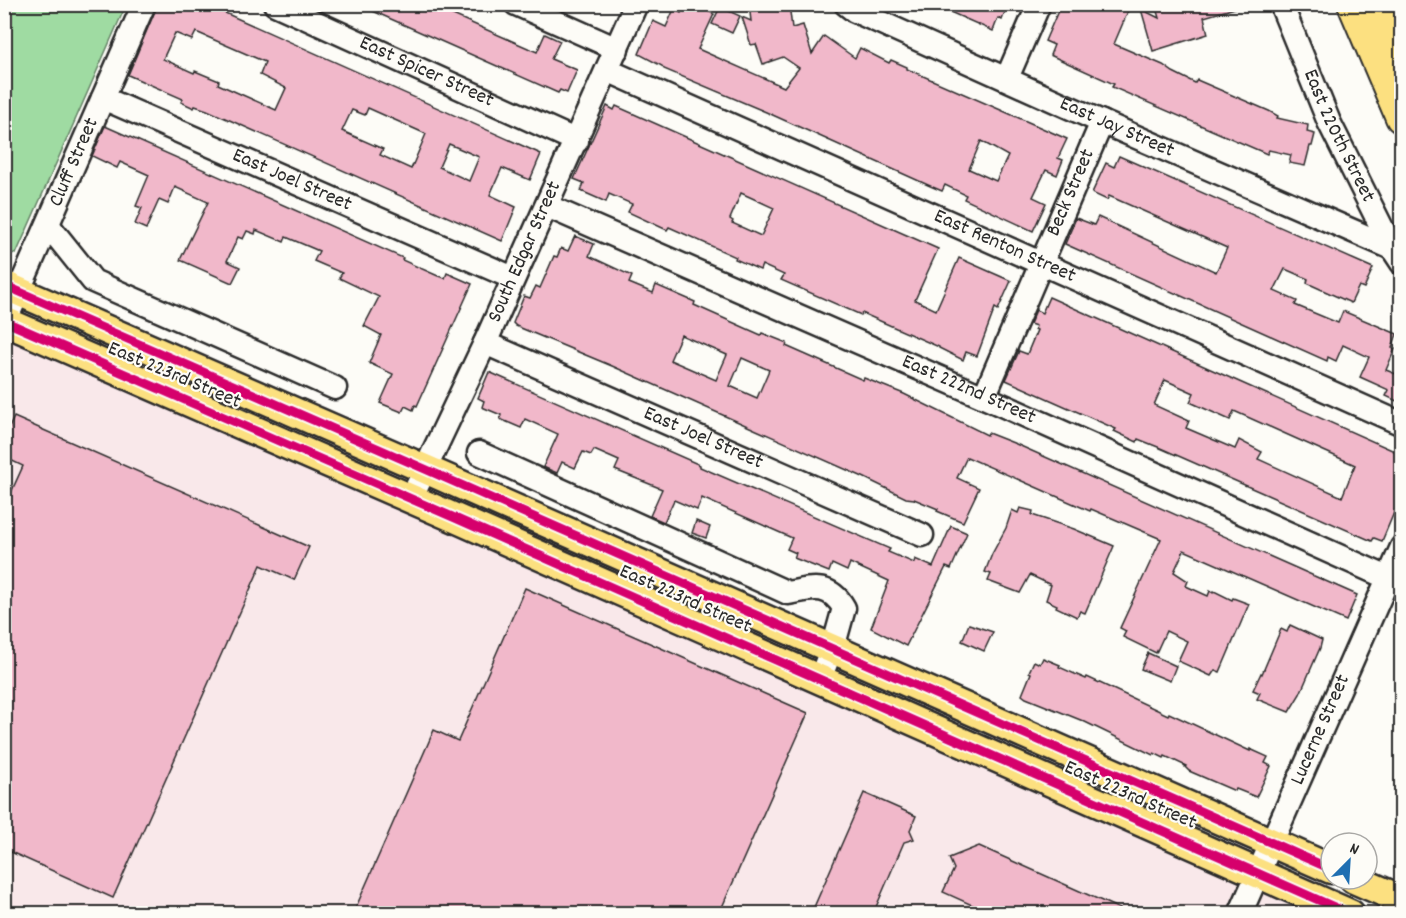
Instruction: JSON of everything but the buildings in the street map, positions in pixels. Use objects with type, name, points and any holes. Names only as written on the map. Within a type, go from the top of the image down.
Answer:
[{"type":"highway","points":[[1354,4],[1401,117]]},
{"type":"highway","points":[[1371,4],[1401,74]]},
{"type":"highway","points":[[1383,4],[1401,51]]},
{"type":"main road","name":"East 223rd Street","points":[[12,288],[1319,864]]},
{"type":"main road","name":"East 223rd Street","points":[[5,322],[1350,914]]},
{"type":"main road","points":[[1379,890],[1401,900]]},
{"type":"street","name":"Cluff Street","points":[[5,322],[12,288],[48,225],[144,4]]},
{"type":"street","name":"East Spicer Street","points":[[275,4],[577,141]]},
{"type":"street","points":[[516,4],[617,49]]},
{"type":"street","name":"South Edgar Street","points":[[411,499],[577,141],[636,4]]},
{"type":"street","name":"East Jay Street","points":[[846,4],[855,11],[1396,255]]},
{"type":"street","points":[[1007,78],[1039,4]]},
{"type":"street","name":"East 220th Street","points":[[1281,4],[1329,122],[1396,255]]},
{"type":"street","name":"East Renton Street","points":[[607,70],[1401,424]]},
{"type":"street","name":"East Joel Street","points":[[103,98],[513,278]]},
{"type":"street","name":"Beck Street","points":[[984,397],[1102,122]]},
{"type":"street","name":"East 222nd Street","points":[[547,206],[984,397],[1388,578]]},
{"type":"street","points":[[48,225],[93,281],[335,388]]},
{"type":"street","name":"East Joel Street","points":[[485,343],[922,535]]},
{"type":"street","points":[[479,453],[788,593],[812,588],[825,590],[837,596],[844,608],[820,679]]},
{"type":"street","name":"Lucerne Street","points":[[1240,914],[1401,547]]},
{"type":"shaded area","points":[[4,337],[429,520],[1313,913],[5,913]]},
{"type":"green space","points":[[4,5],[126,5],[16,254],[4,251]]},
{"type":"cycle path","points":[[4,285],[1319,864]]},
{"type":"cycle path","points":[[4,321],[1350,914]]}]
